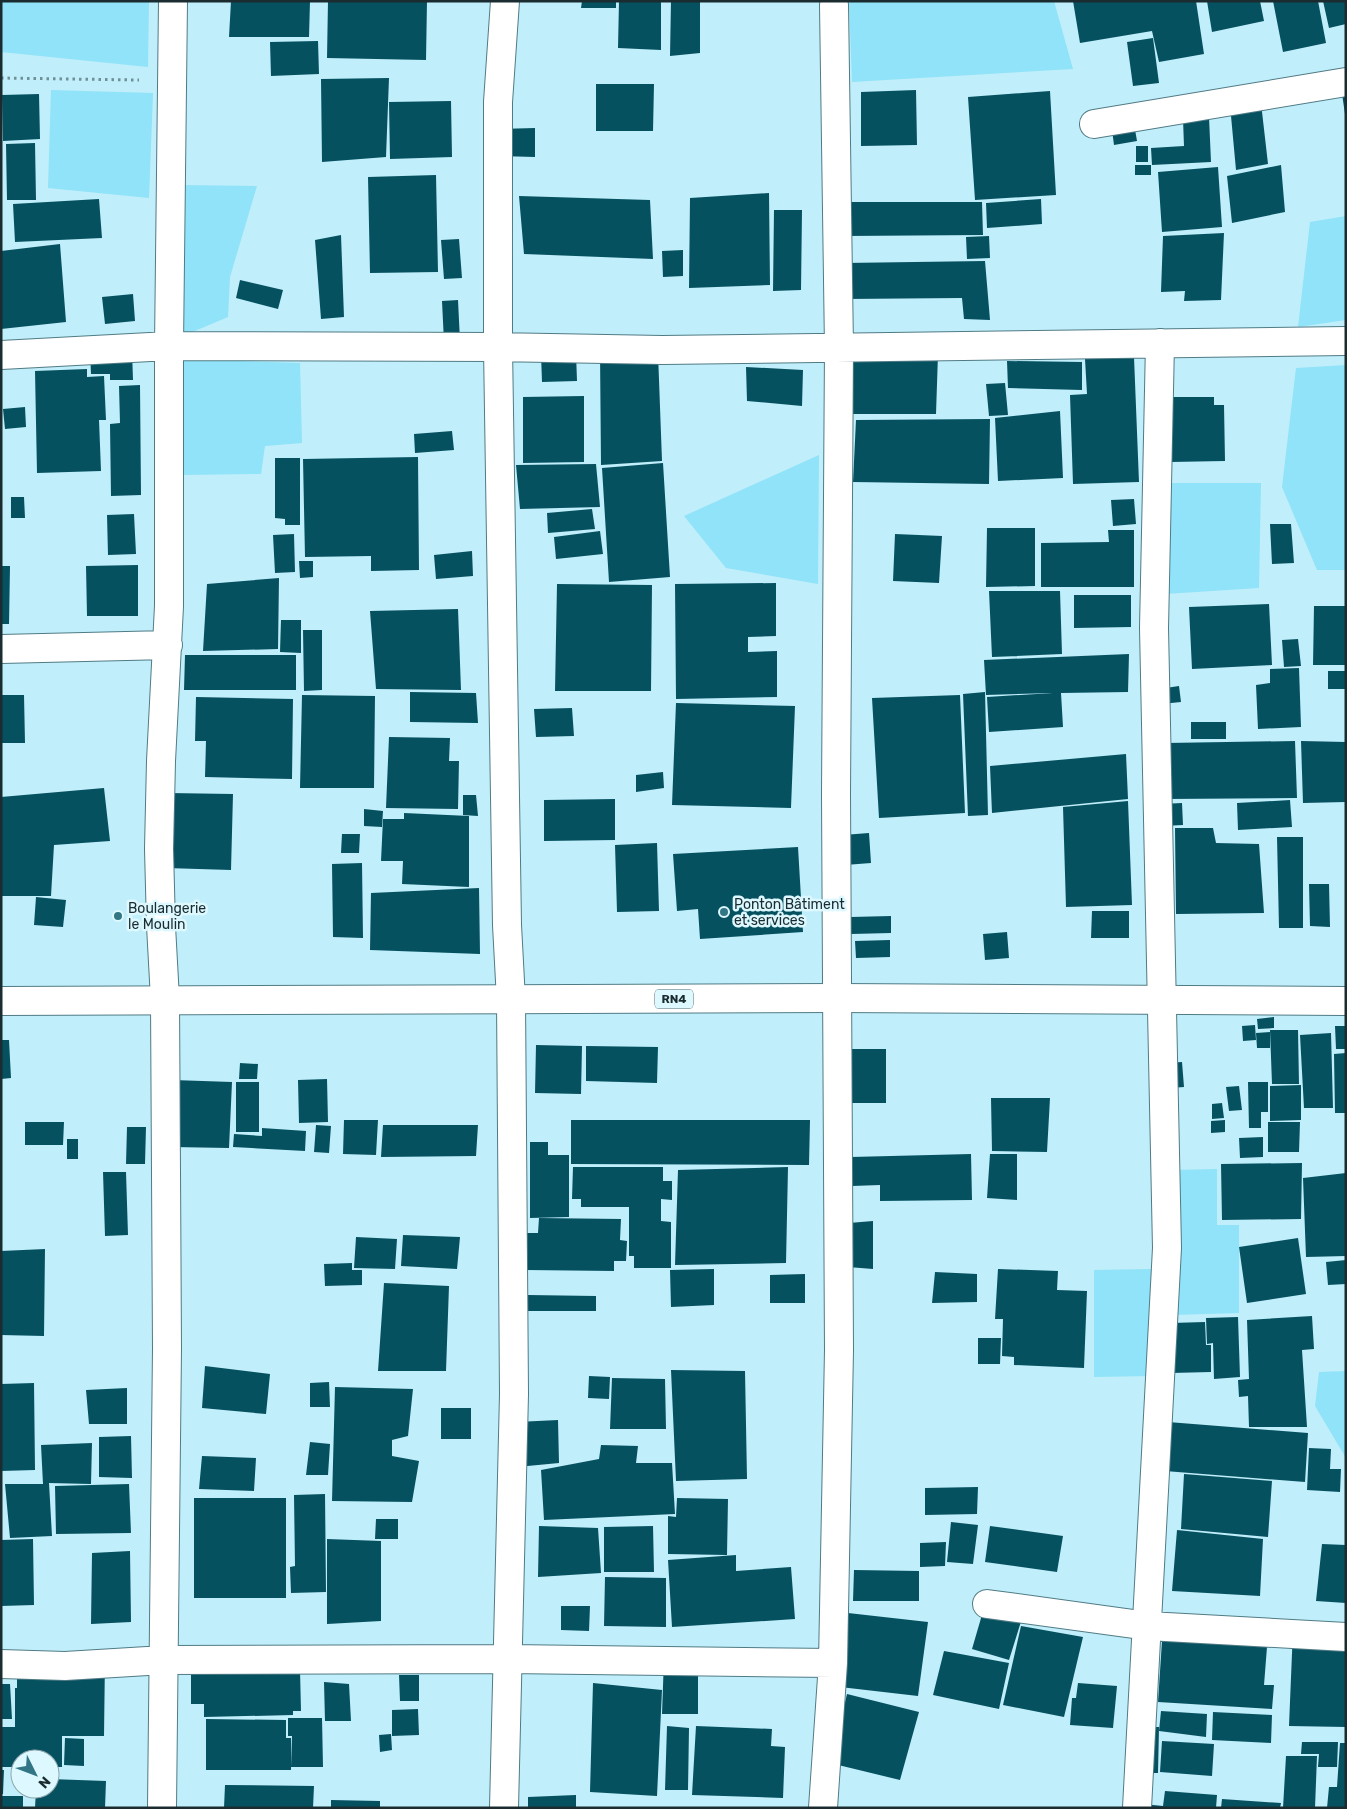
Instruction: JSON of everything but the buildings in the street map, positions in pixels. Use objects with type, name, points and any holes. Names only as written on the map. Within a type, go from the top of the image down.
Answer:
[{"type":"main road","points":[[162,1808],[167,1348],[165,999],[159,849],[161,761],[168,645],[170,546],[169,346],[173,1]]},
{"type":"main road","points":[[504,1808],[506,1660],[514,1394],[510,1000],[507,925],[498,347],[498,102],[505,1]]},
{"type":"main road","points":[[823,1808],[833,1663],[839,1350],[836,784],[839,348],[834,5]]},
{"type":"main road","points":[[1094,124],[1346,82]]},
{"type":"main road","points":[[1,355],[169,346],[498,347],[662,350],[1346,341]]},
{"type":"main road","points":[[1137,1808],[1167,1248],[1154,628],[1160,343]]},
{"type":"main road","points":[[1,649],[168,645]]},
{"type":"main road","name":"RN4","points":[[1,1001],[837,998],[1346,1001]]},
{"type":"main road","points":[[987,1604],[1148,1626],[1346,1638]]},
{"type":"main road","points":[[1,1664],[64,1666],[164,1660],[506,1660],[833,1663]]},
{"type":"path","points":[[1,78],[172,80]]},
{"type":"shaded area","points":[[1,1],[149,1],[148,67],[1,52]]},
{"type":"shaded area","points":[[849,1],[1054,1],[1073,69],[852,82]]},
{"type":"shaded area","points":[[51,90],[153,93],[149,198],[48,188]]},
{"type":"shaded area","points":[[180,185],[257,186],[230,277],[228,317],[183,336]]},
{"type":"shaded area","points":[[1346,216],[1346,320],[1298,327],[1310,222]]},
{"type":"shaded area","points":[[182,359],[300,363],[302,443],[265,446],[261,474],[179,475]]},
{"type":"shaded area","points":[[1346,365],[1346,570],[1317,570],[1282,487],[1296,368]]},
{"type":"shaded area","points":[[819,455],[818,584],[726,568],[684,516]]},
{"type":"shaded area","points":[[1170,483],[1261,483],[1259,588],[1165,594]]},
{"type":"shaded area","points":[[1217,1169],[1217,1225],[1239,1225],[1239,1313],[1172,1315],[1171,1170]]},
{"type":"shaded area","points":[[1151,1269],[1152,1376],[1094,1377],[1094,1270]]},
{"type":"shaded area","points":[[1346,1371],[1346,1458],[1315,1406],[1319,1372]]},
{"type":"place","name":"Ponton Bâtiment et services","points":[[724,912]]},
{"type":"place","name":"Boulangerie le Moulin","points":[[118,916]]}]
